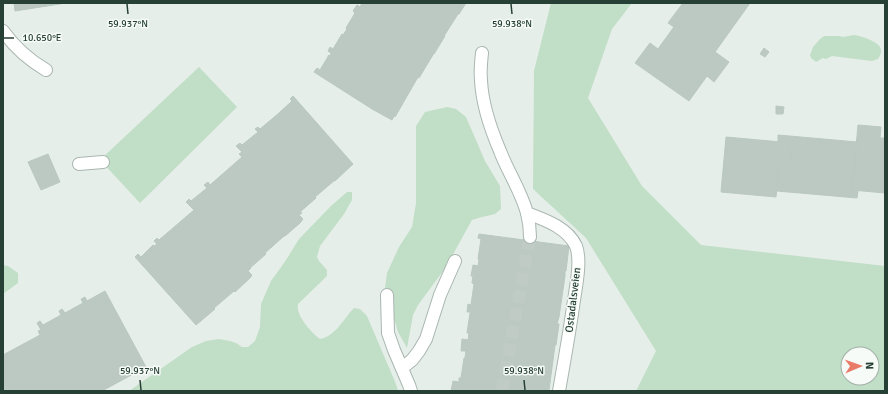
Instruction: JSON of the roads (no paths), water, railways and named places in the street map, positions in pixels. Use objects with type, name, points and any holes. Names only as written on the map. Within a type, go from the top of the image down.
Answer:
[{"type":"lane","points":[[3,31],[22,53],[32,62],[46,70]]},
{"type":"lane","points":[[482,53],[481,81],[485,106],[491,129],[500,152],[521,196],[527,213],[530,237]]},
{"type":"lane","points":[[79,164],[102,162]]},
{"type":"lane","name":"Ostadalsveien","points":[[527,213],[552,223],[563,230],[574,243],[577,252],[578,274],[559,391]]},
{"type":"lane","points":[[402,368],[412,360],[426,339],[440,295],[455,261]]},
{"type":"lane","points":[[387,295],[388,333],[411,391]]},
{"type":"tunnel","points":[[502,391],[530,237]]}]
